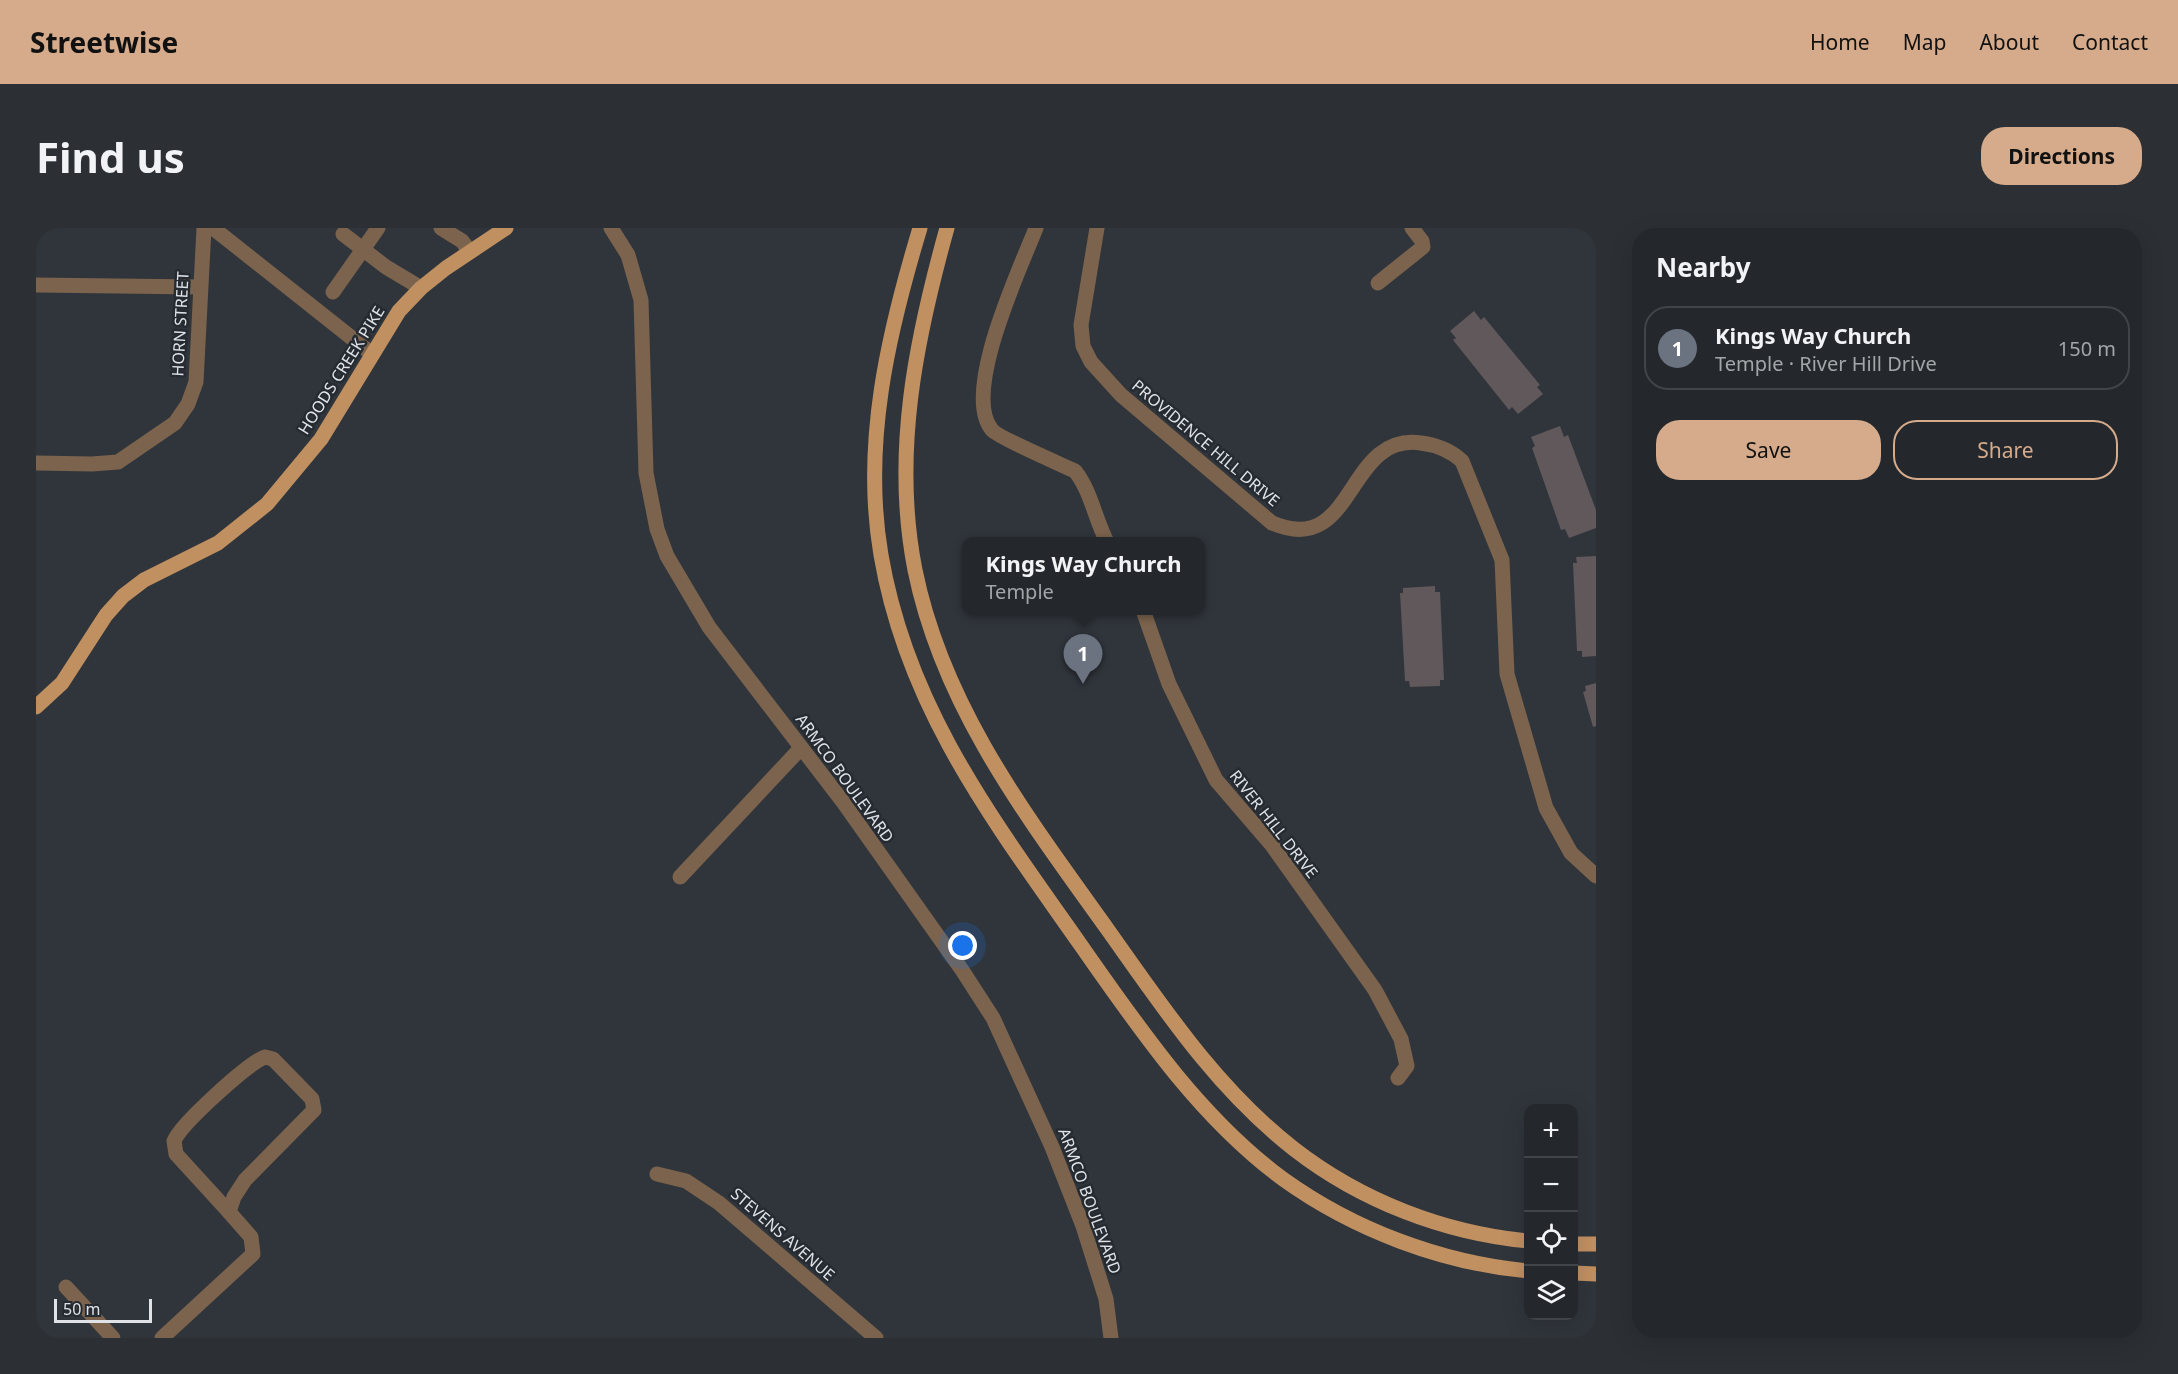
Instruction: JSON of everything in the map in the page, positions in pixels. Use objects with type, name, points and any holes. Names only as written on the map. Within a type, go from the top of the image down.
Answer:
[{"type":"main road","name":"HOODS CREEK PIKE","points":[[36,707],[62,682],[105,615],[123,596],[144,580],[218,543],[267,504],[321,439],[399,311],[421,288],[506,228]]},
{"type":"main road","points":[[920,228],[894,316],[880,392],[874,472],[876,512],[886,582],[899,632],[929,709],[963,774],[1031,875],[1161,1054],[1194,1095],[1252,1154],[1319,1202],[1392,1238],[1471,1262],[1524,1270]]},
{"type":"main road","points":[[947,228],[911,380],[905,443],[906,500],[915,569],[935,645],[962,707],[985,750],[1026,814],[1161,1004],[1209,1067],[1265,1125],[1329,1173],[1400,1210],[1475,1233],[1524,1240]]},
{"type":"main road","points":[[1578,1244],[1596,1244]]},
{"type":"main road","points":[[1578,1273],[1596,1274]]},
{"type":"street","name":"HORN STREET","points":[[36,463],[92,464],[121,460],[175,423],[188,404],[196,382],[199,287],[204,228]]},
{"type":"street","points":[[213,228],[372,354]]},
{"type":"street","points":[[333,292],[378,228]]},
{"type":"street","points":[[441,228],[462,242],[470,252]]},
{"type":"street","name":"ARMCO BOULEVARD","points":[[611,228],[628,255],[641,300],[646,473],[657,530],[679,581],[709,627],[801,748],[962,970],[993,1018],[1052,1146],[1083,1226],[1106,1299],[1111,1338]]},
{"type":"street","points":[[1036,228],[998,326],[984,375],[981,388],[985,417],[993,431],[1075,471],[1084,482],[1105,537]]},
{"type":"street","name":"PROVIDENCE HILL DRIVE","points":[[1097,228],[1081,325],[1083,346],[1091,362],[1121,395],[1272,523],[1295,528],[1315,526],[1325,521],[1344,504],[1375,457],[1397,443],[1408,441],[1430,444],[1453,453],[1462,461],[1502,560],[1507,674],[1546,808],[1571,853],[1596,876]]},
{"type":"street","points":[[1378,282],[1423,247],[1422,241],[1412,228]]},
{"type":"street","points":[[343,234],[421,288]]},
{"type":"street","points":[[36,285],[199,287]]},
{"type":"street","name":"RIVER HILL DRIVE","points":[[1145,615],[1169,684],[1216,780],[1271,844],[1375,990],[1401,1039],[1407,1066],[1398,1078]]},
{"type":"street","points":[[680,877],[801,748]]},
{"type":"street","points":[[162,1338],[252,1254],[251,1237],[176,1154],[174,1141],[188,1123],[249,1066],[265,1058],[273,1059],[312,1099],[314,1110],[246,1180],[234,1197],[229,1212]]},
{"type":"street","name":"STEVENS AVENUE","points":[[657,1174],[686,1181],[719,1203],[876,1338]]},
{"type":"street","points":[[66,1287],[113,1338]]},
{"type":"building","points":[[1474,311],[1481,320],[1484,317],[1540,385],[1537,387],[1543,394],[1518,414],[1512,407],[1509,410],[1453,340],[1456,338],[1450,331]]},
{"type":"building","points":[[1560,426],[1564,437],[1568,435],[1596,510],[1596,528],[1569,538],[1565,529],[1561,530],[1532,448],[1535,446],[1531,437]]},
{"type":"building","points":[[1596,556],[1596,656],[1582,657],[1582,651],[1577,651],[1573,563],[1577,563],[1576,557]]},
{"type":"building","points":[[1435,586],[1435,592],[1440,592],[1444,680],[1440,680],[1440,686],[1410,687],[1409,681],[1405,681],[1400,593],[1403,593],[1403,588]]},
{"type":"building","points":[[1596,683],[1596,726],[1593,727],[1583,692],[1586,691],[1585,686]]},
{"type":"place","name":"Kings Way Church","points":[[1083,684]]}]
